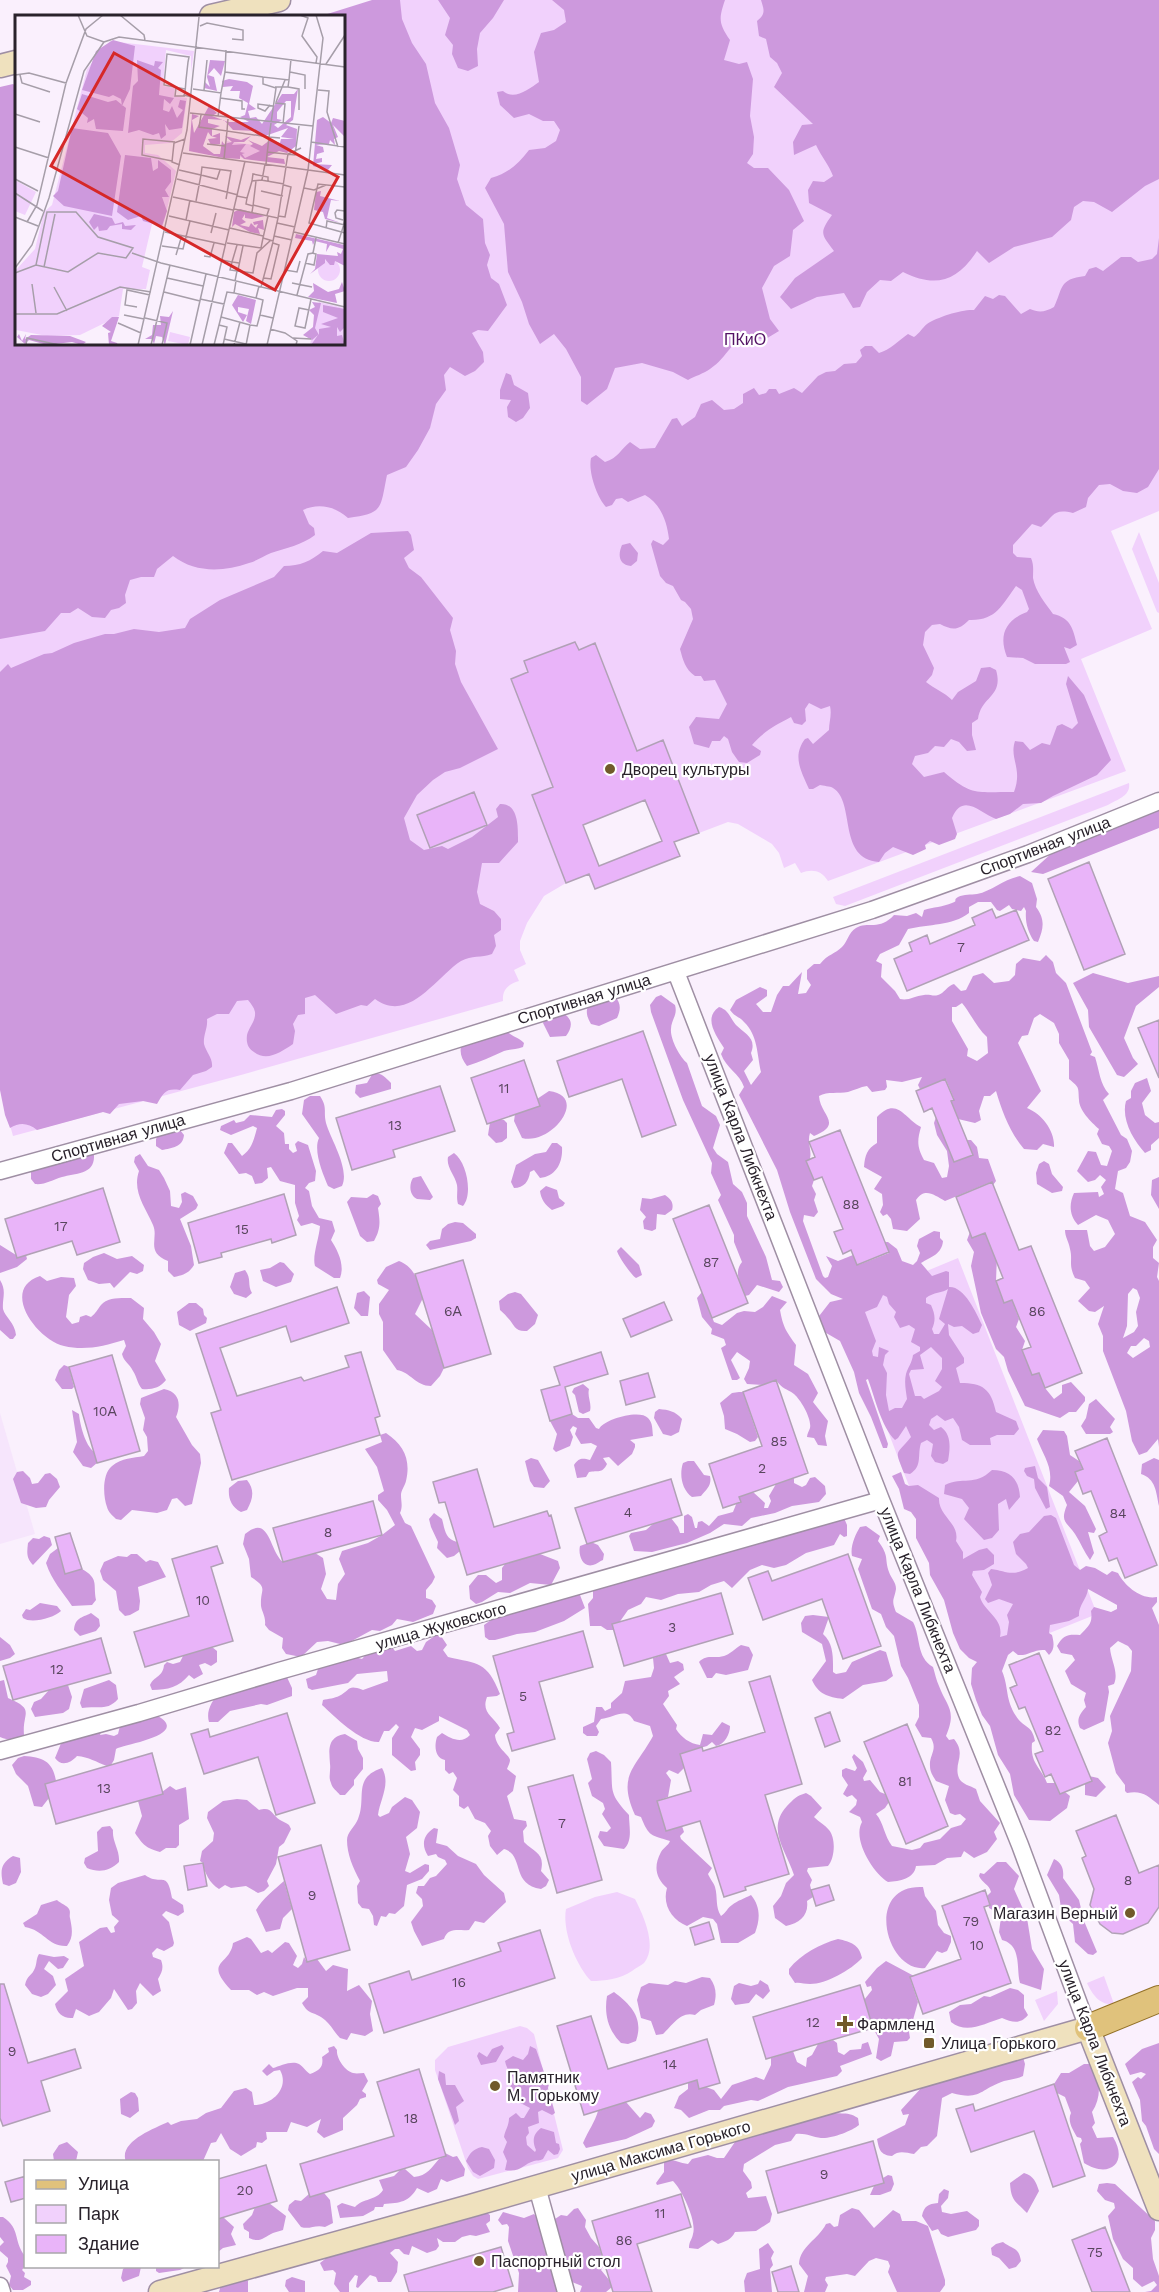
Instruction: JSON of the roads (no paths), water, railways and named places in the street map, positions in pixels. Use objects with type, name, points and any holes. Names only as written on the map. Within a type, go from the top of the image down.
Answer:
[{"type":"main road","points":[[215,15],[279,0]]},
{"type":"main road","points":[[0,66],[15,62]]},
{"type":"main road","name":"улица Максима Горького","points":[[160,2292],[537,2187],[1088,2028],[1159,1999]]},
{"type":"main road","name":"улица Карла Либкнехта","points":[[1088,2028],[1159,2209]]},
{"type":"street","name":"Спортивная улица","points":[[0,1171],[291,1091],[872,910],[1032,852],[1159,801]]},
{"type":"street","name":"улица Карла Либкнехта","points":[[676,972],[881,1500],[1020,1845],[1088,2028]]},
{"type":"street","name":"улица Жуковского","points":[[0,1750],[139,1713],[881,1500]]},
{"type":"street","points":[[537,2187],[566,2292]]},
{"type":"street","points":[[0,2286],[2,2292]]},
{"type":"place","name":"Дворец культуры","points":[[610,769]]},
{"type":"place","name":"Магазин Верный","points":[[1130,1913]]},
{"type":"place","name":"Фармленд","points":[[845,2024]]},
{"type":"place","name":"Улица Горького","points":[[929,2043]]},
{"type":"place","name":"Памятник М. Горькому","points":[[495,2086]]},
{"type":"place","name":"Паспортный стол","points":[[479,2261]]},
{"type":"park label","name":"ПКиО","points":[[745,339]]}]
